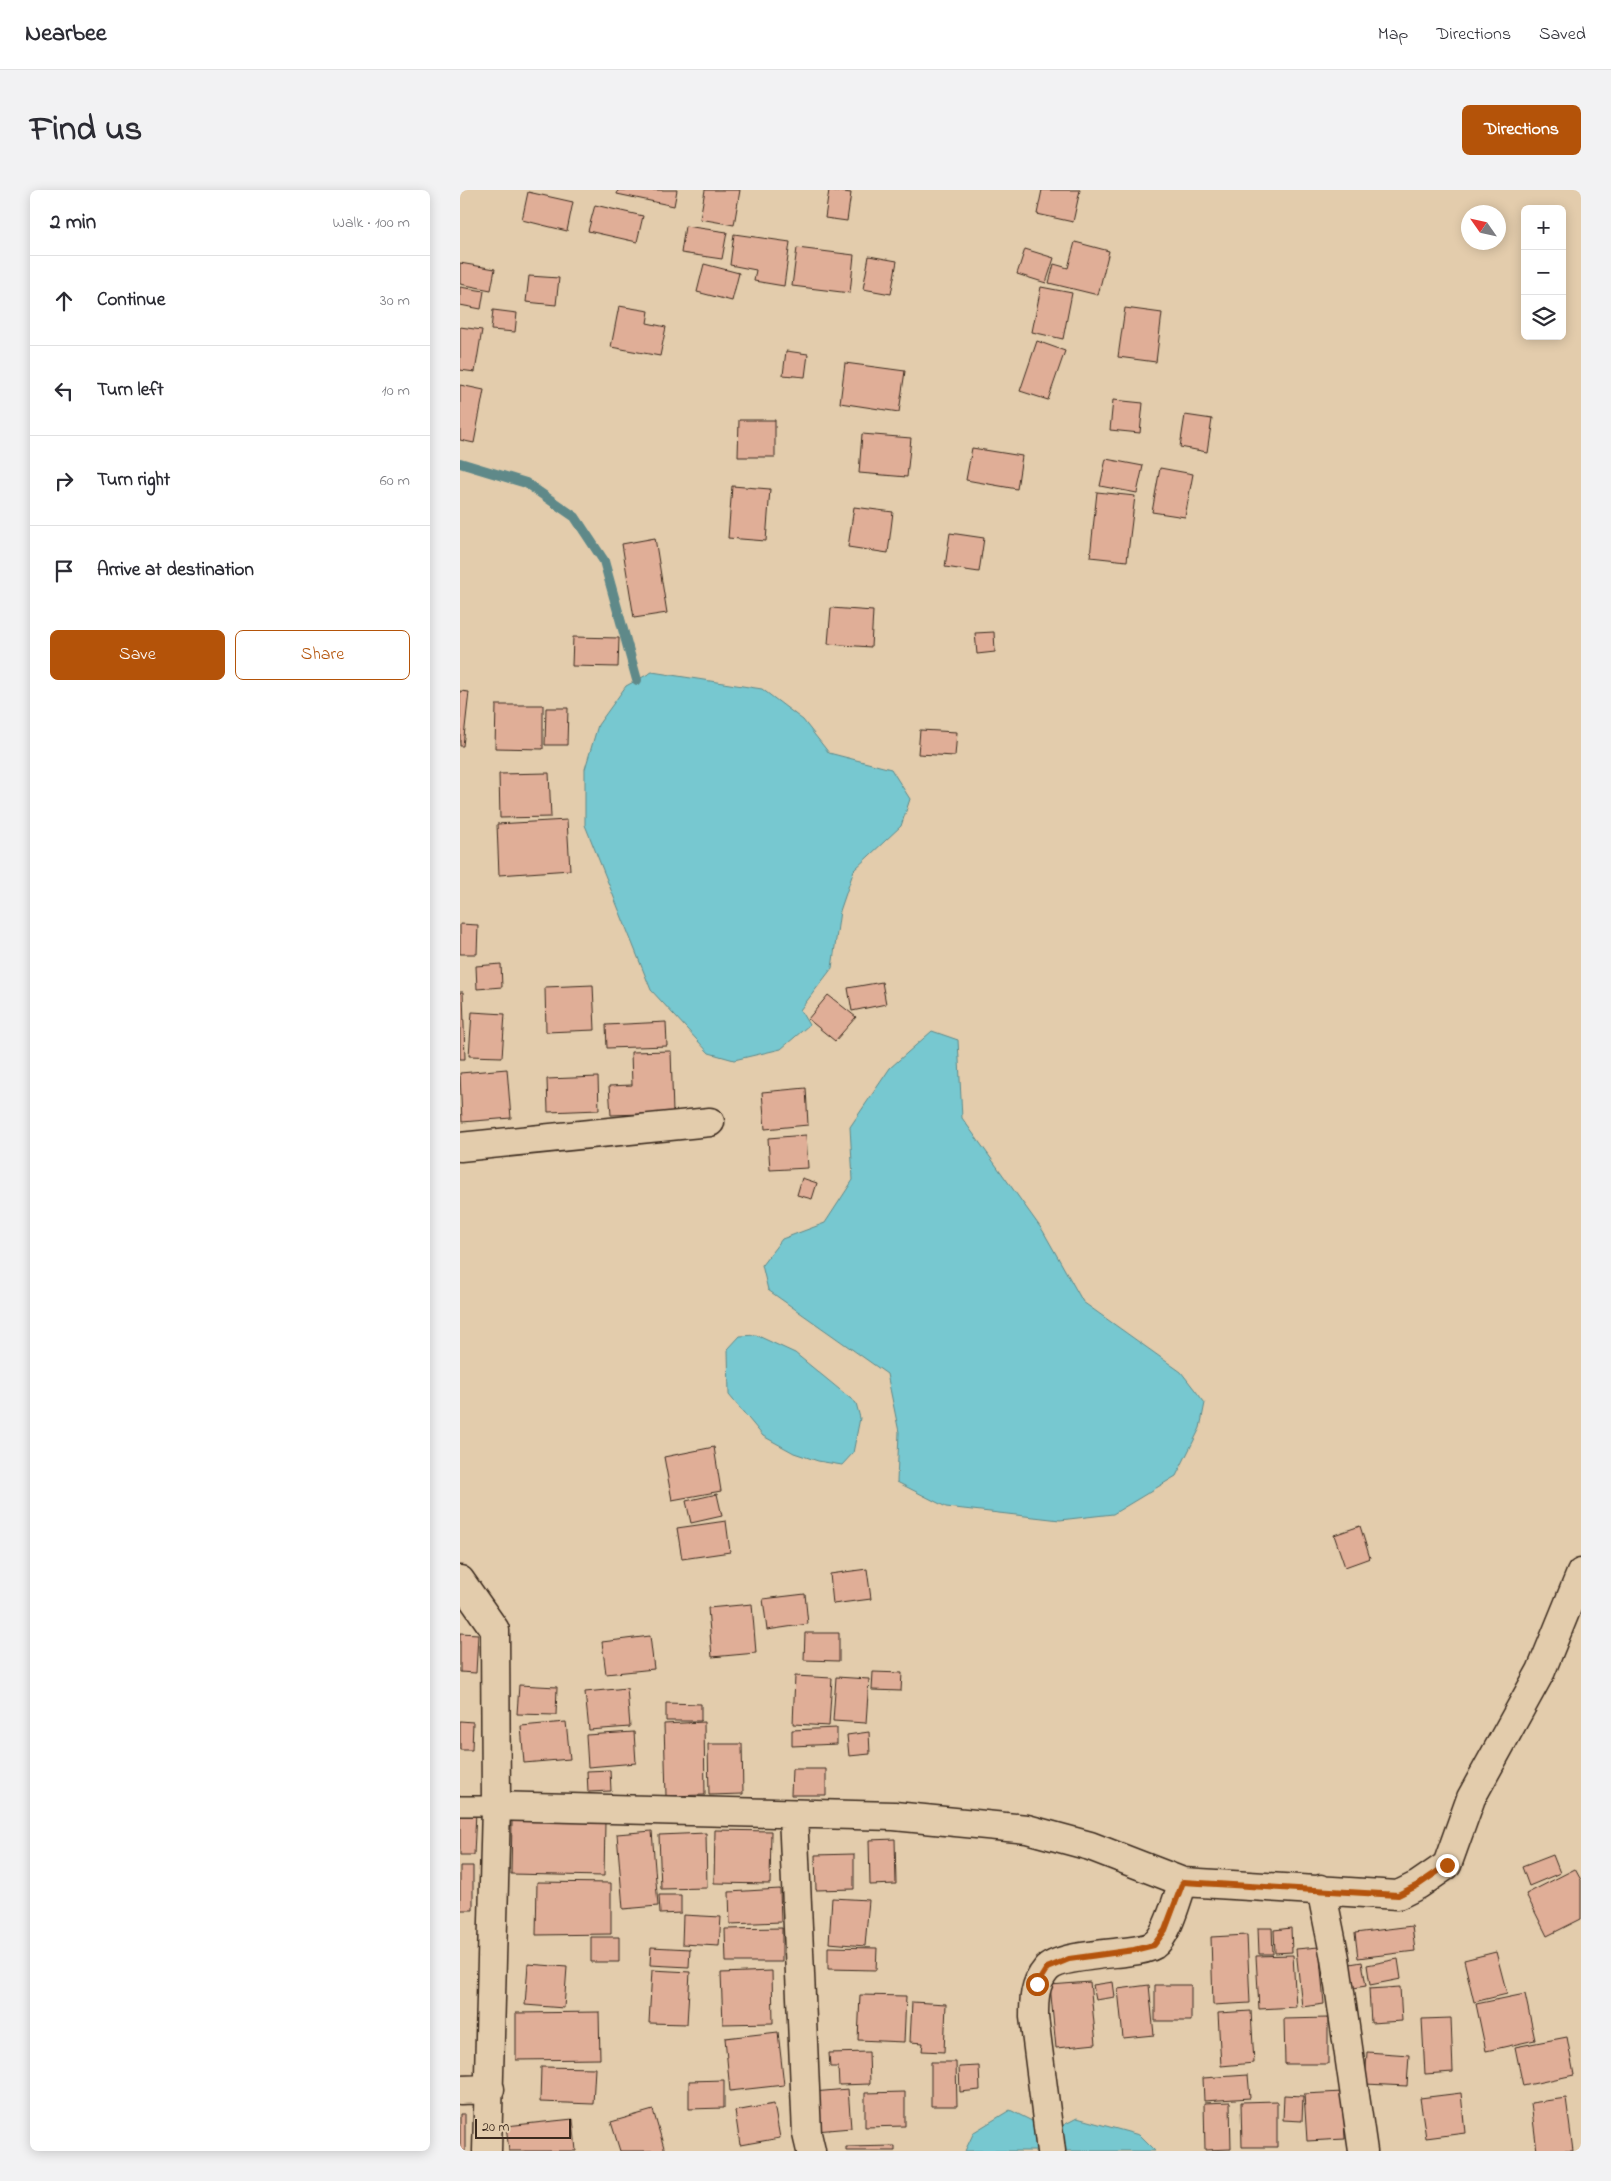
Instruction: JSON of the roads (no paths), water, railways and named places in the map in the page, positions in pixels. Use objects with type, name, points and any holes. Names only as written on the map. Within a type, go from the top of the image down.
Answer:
[{"type":"street","points":[[460,1147],[710,1122]]},
{"type":"street","points":[[496,1806],[894,1816],[1027,1829],[1090,1846],[1183,1882],[1398,1895],[1418,1885],[1447,1865],[1471,1798],[1541,1671],[1581,1573]]},
{"type":"street","points":[[460,1580],[495,1630],[496,1806],[487,2151]]},
{"type":"street","points":[[793,1814],[807,2134],[811,2151]]},
{"type":"street","points":[[1052,2151],[1034,2017],[1034,2000],[1037,1984],[1047,1968],[1069,1959],[1134,1950],[1154,1945],[1165,1930],[1183,1882]]},
{"type":"street","points":[[1321,1890],[1335,1958],[1363,2151]]},
{"type":"street","points":[[460,2090],[490,2089]]},
{"type":"lane","points":[[460,1806],[496,1806]]},
{"type":"water","points":[[652,672],[762,689],[803,720],[829,753],[891,769],[910,799],[901,826],[854,870],[840,911],[832,968],[800,1010],[809,1025],[781,1049],[734,1060],[709,1053],[651,990],[585,825],[585,769],[598,725],[626,686]]},
{"type":"water","points":[[932,1031],[958,1040],[962,1118],[1043,1231],[1083,1302],[1181,1372],[1205,1403],[1200,1428],[1176,1476],[1113,1514],[1060,1520],[946,1507],[897,1482],[899,1432],[887,1374],[768,1290],[762,1265],[782,1239],[825,1223],[853,1180],[850,1127],[890,1068]]},
{"type":"water","points":[[756,1335],[795,1353],[856,1403],[860,1418],[853,1453],[842,1465],[818,1461],[794,1453],[763,1436],[729,1395],[728,1349],[740,1336]]},
{"type":"water","points":[[1010,2110],[1052,2131],[1077,2118],[1139,2135],[1155,2151],[965,2151],[974,2132]]},
{"type":"waterway","points":[[460,463],[526,483],[575,517],[604,561],[637,680]]}]
